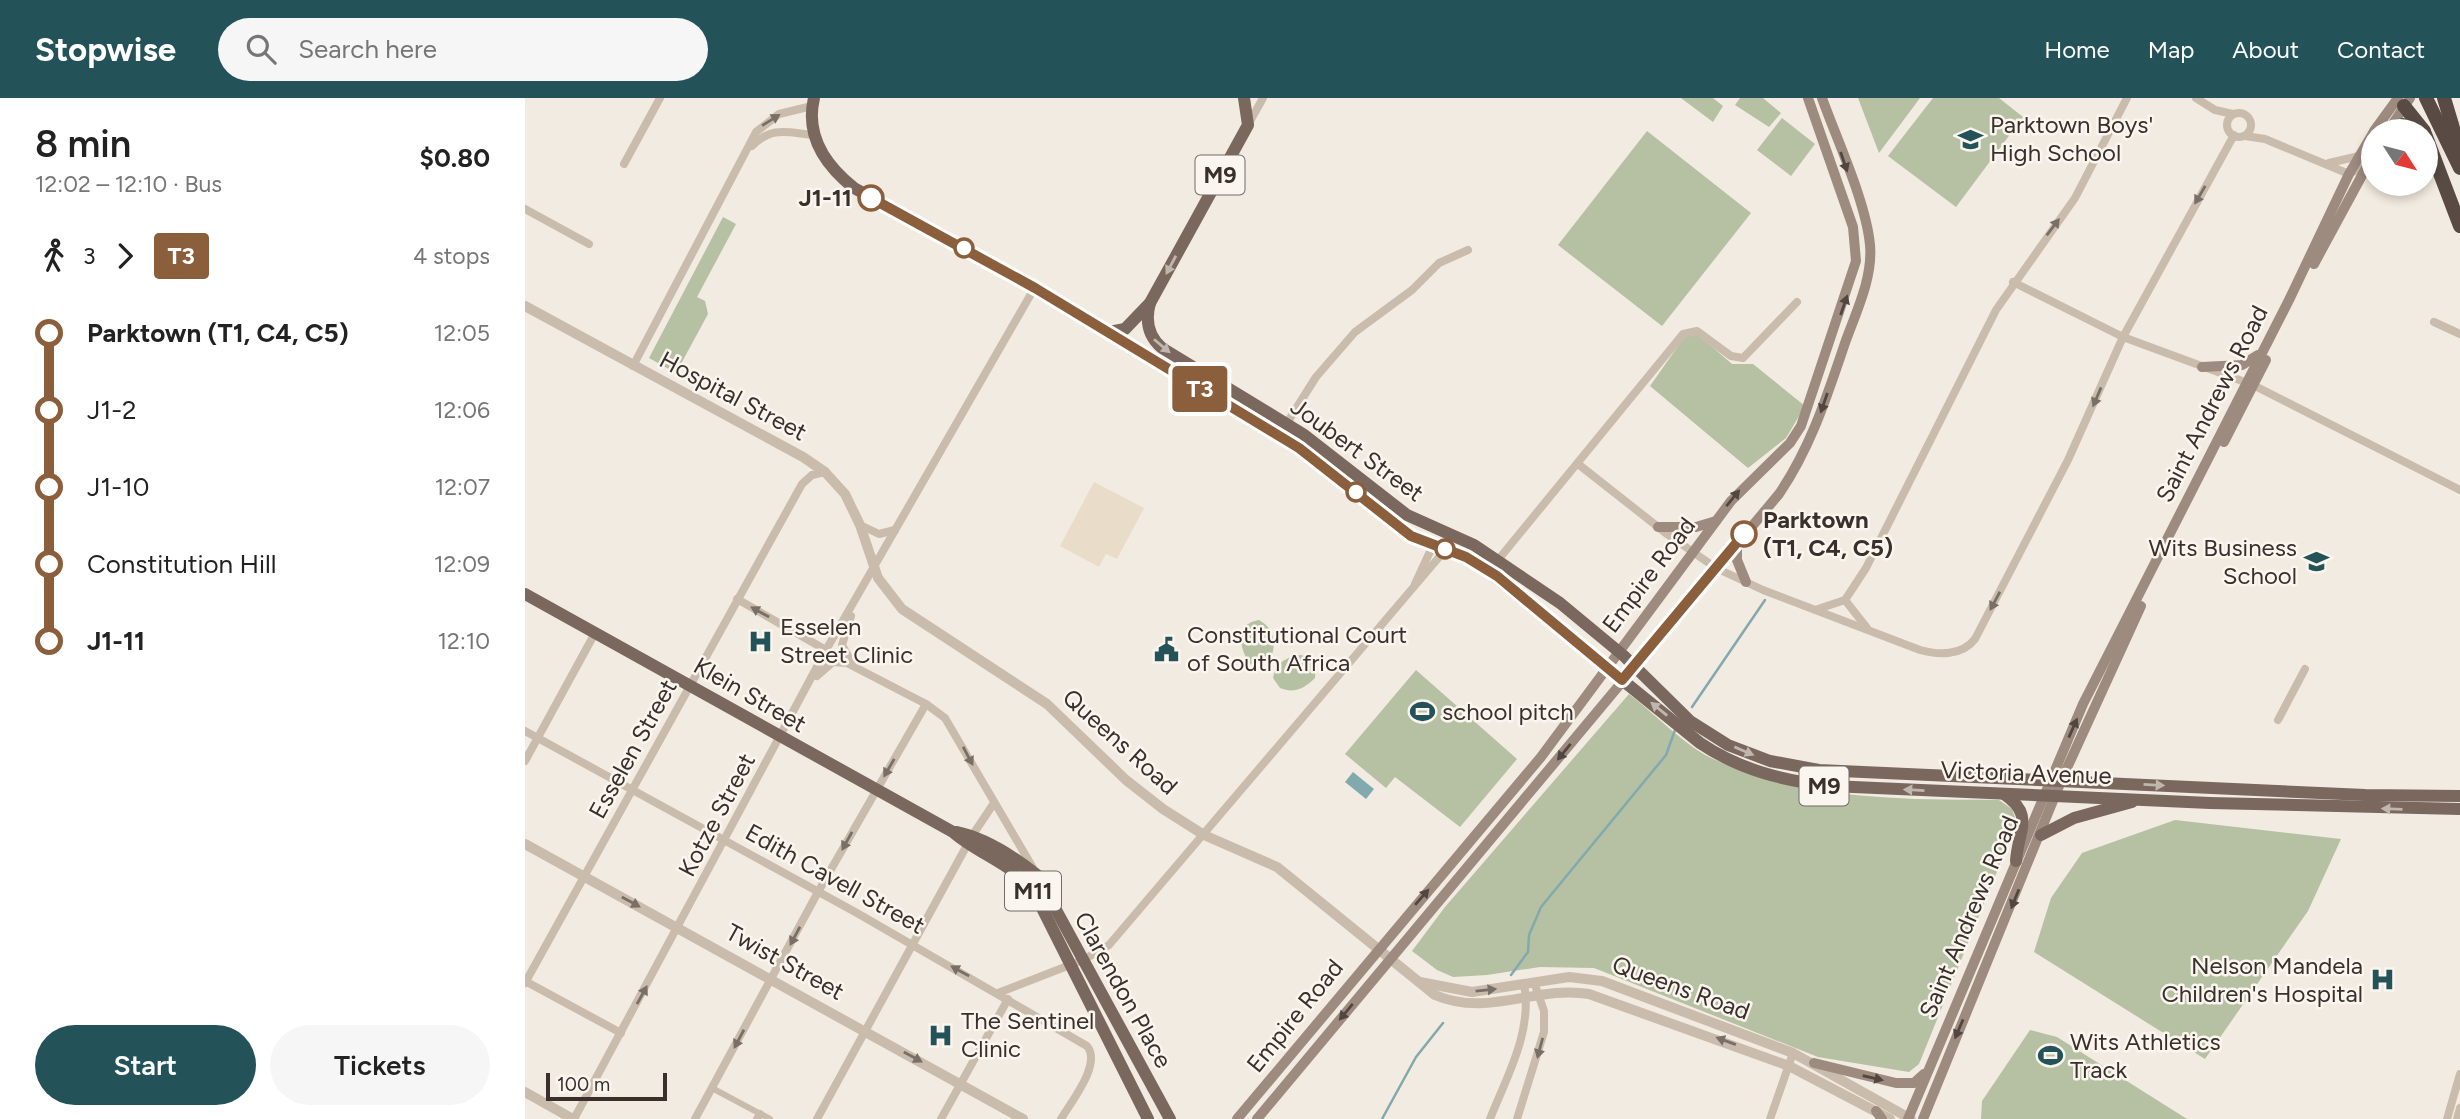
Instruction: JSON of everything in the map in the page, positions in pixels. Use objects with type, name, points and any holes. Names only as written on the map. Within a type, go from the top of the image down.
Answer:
[{"type":"highway","points":[[2426,98],[2460,168]]},
{"type":"highway","points":[[2444,98],[2460,153]]},
{"type":"highway","points":[[2401,100],[2414,119]]},
{"type":"highway","points":[[2438,169],[2460,226]]},
{"type":"main road","name":"M9","points":[[1150,303],[1248,125],[1244,98]]},
{"type":"main road","name":"Empire Road","points":[[1237,1119],[1377,948],[1524,777],[1716,520],[1751,477],[1790,443],[1801,426],[1854,272],[1856,248],[1853,228],[1808,98]]},
{"type":"main road","name":"Empire Road","points":[[1257,1119],[1633,665],[1779,494],[1811,439],[1869,267],[1866,224],[1822,98]]},
{"type":"main road","points":[[2393,119],[2401,100]]},
{"type":"main road","name":"Saint Andrews Road","points":[[2384,119],[2401,100]]},
{"type":"main road","name":"Joubert Street","points":[[813,102],[814,135],[825,160],[853,188],[1035,288],[1299,448],[1411,536],[1479,564],[1497,576],[1622,680]]},
{"type":"main road","name":"Saint Andrews Road","points":[[2250,383],[2264,348],[2349,174],[2361,163]]},
{"type":"main road","name":"Saint Andrews Road","points":[[1923,1119],[2041,835],[2055,781],[2097,676],[2361,169]]},
{"type":"main road","points":[[1109,332],[1125,329],[1150,303]]},
{"type":"main road","name":"Joubert Street","points":[[1150,303],[1147,322],[1156,343],[1287,423],[1331,454],[1407,515],[1463,540],[1498,560],[1560,603],[1633,665]]},
{"type":"main road","points":[[2202,367],[2247,363],[2264,348]]},
{"type":"main road","points":[[1658,527],[1696,527],[1716,520]]},
{"type":"main road","points":[[1737,543],[1738,565],[1746,582]]},
{"type":"main road","name":"Klein Street","points":[[525,594],[953,832],[1016,859],[1037,875]]},
{"type":"main road","name":"Victoria Avenue","points":[[1633,665],[1690,721],[1728,745],[1770,761],[1819,769],[2365,795],[2460,796]]},
{"type":"main road","name":"Victoria Avenue","points":[[1622,680],[1700,743],[1721,756],[1758,772],[1831,786],[2443,811],[2460,809]]},
{"type":"main road","points":[[2004,794],[2019,806],[2023,815],[2016,861]]},
{"type":"main road","name":"Saint Andrews Road","points":[[1909,1118],[2016,861],[2050,796]]},
{"type":"main road","points":[[2041,835],[2074,818],[2146,799]]},
{"type":"main road","points":[[2443,811],[2460,819]]},
{"type":"main road","name":"Clarendon Place","points":[[970,840],[1027,881],[1148,1119]]},
{"type":"main road","name":"Clarendon Place","points":[[1037,875],[1170,1119]]},
{"type":"main road","points":[[1814,1063],[1907,1084],[1919,1080],[1928,1070]]},
{"type":"street","points":[[625,164],[660,98]]},
{"type":"street","points":[[1248,125],[1263,98]]},
{"type":"street","points":[[1815,610],[1845,600],[1866,568],[2013,282],[2075,198],[2127,98]]},
{"type":"street","points":[[2196,98],[2215,110],[2234,135]]},
{"type":"street","points":[[633,366],[756,132],[770,119],[813,102]]},
{"type":"street","points":[[2215,110],[2245,114],[2265,139]]},
{"type":"street","points":[[2228,124],[2233,114]]},
{"type":"street","points":[[2245,136],[2251,123]]},
{"type":"street","points":[[745,153],[760,137],[772,132],[789,131],[814,135]]},
{"type":"street","points":[[2234,135],[2265,139],[2349,174]]},
{"type":"street","points":[[1578,464],[1658,527],[1716,568],[1878,635],[1932,653],[1963,648],[1975,639],[2068,460],[2123,337],[2234,135]]},
{"type":"street","points":[[2326,163],[2361,160]]},
{"type":"street","points":[[525,209],[589,244]]},
{"type":"street","points":[[1287,423],[1316,376],[1355,332],[1412,290],[1439,263],[1468,250]]},
{"type":"street","points":[[2013,282],[2123,337],[2250,383],[2460,490]]},
{"type":"street","name":"Kotze Street","points":[[573,1119],[726,840],[826,650],[1035,288]]},
{"type":"street","points":[[1498,560],[1683,334],[1697,331],[1731,356],[1743,358],[1797,302]]},
{"type":"street","name":"Hospital Street","points":[[525,306],[803,457],[825,472],[845,494],[860,525],[874,568]]},
{"type":"street","points":[[2434,322],[2460,334]]},
{"type":"street","name":"Esselen Street","points":[[525,982],[801,484],[812,475],[825,472]]},
{"type":"street","points":[[860,525],[879,534],[895,530]]},
{"type":"street","points":[[999,993],[1083,960],[1109,945],[1415,583],[1439,547]]},
{"type":"street","points":[[1415,583],[1439,547]]},
{"type":"street","name":"Queens Road","points":[[874,568],[885,590],[902,609],[1047,704],[1144,795],[1203,835],[1277,867],[1435,995],[1463,1004],[1488,1005],[1566,991],[1589,993],[1789,1066],[1890,1119]]},
{"type":"street","points":[[853,666],[842,645],[857,596]]},
{"type":"street","points":[[737,599],[826,650]]},
{"type":"street","points":[[1845,600],[1862,624],[1878,635]]},
{"type":"street","points":[[525,761],[596,633]]},
{"type":"street","points":[[806,690],[833,662],[853,666]]},
{"type":"street","name":"Clarendon Place","points":[[853,666],[926,704],[952,727],[1037,875]]},
{"type":"street","points":[[2278,720],[2305,669]]},
{"type":"street","points":[[695,1119],[818,892],[926,704]]},
{"type":"street","name":"Edith Cavell Street","points":[[525,731],[913,944],[1087,1046],[1092,1054],[1091,1065],[1061,1119]]},
{"type":"street","points":[[817,1119],[970,840],[994,803]]},
{"type":"street","name":"Twist Street","points":[[525,844],[1023,1119]]},
{"type":"street","name":"Queens Road","points":[[1419,981],[1472,992],[1569,977],[1602,981],[1793,1053],[1909,1118]]},
{"type":"street","points":[[525,982],[621,1033]]},
{"type":"street","points":[[1517,1119],[1544,1032],[1544,1011],[1538,995],[1529,983]]},
{"type":"street","points":[[1490,1119],[1524,1033],[1529,983]]},
{"type":"street","points":[[941,1119],[1008,999]]},
{"type":"street","points":[[1770,1119],[1793,1053]]},
{"type":"street","points":[[2447,1119],[2460,1074]]},
{"type":"street","points":[[712,1088],[759,1116],[770,1119]]},
{"type":"street","points":[[525,1092],[573,1119]]},
{"type":"street","points":[[2457,1119],[2460,1108]]},
{"type":"green space","points":[[1681,98],[1713,98],[1723,106],[1713,122]]},
{"type":"green space","points":[[1740,98],[1763,98],[1781,113],[1769,127],[1735,105]]},
{"type":"green space","points":[[1858,98],[1920,98],[1879,153]]},
{"type":"green space","points":[[1933,98],[1999,98],[2023,117],[1956,207],[1888,156]]},
{"type":"green space","points":[[1782,118],[1815,144],[1791,176],[1757,150]]},
{"type":"green space","points":[[1647,131],[1751,213],[1662,326],[1558,245]]},
{"type":"green space","points":[[723,217],[736,224],[697,297],[705,301],[708,314],[676,373],[649,358]]},
{"type":"green space","points":[[1695,332],[1732,364],[1753,364],[1805,406],[1786,438],[1748,468],[1650,386],[1683,339]]},
{"type":"green space","points":[[1259,620],[1271,632],[1274,643],[1270,660],[1257,666],[1250,664],[1246,658],[1241,638],[1245,626]]},
{"type":"green space","points":[[1307,656],[1316,663],[1315,678],[1299,689],[1280,688],[1273,678],[1276,668],[1286,659]]},
{"type":"green space","name":"school pitch","points":[[1416,670],[1517,759],[1460,827],[1395,777],[1386,788],[1345,754]]},
{"type":"green space","points":[[1629,694],[1700,752],[1744,771],[1779,782],[1851,795],[1999,800],[2012,809],[2017,822],[1919,1064],[1909,1072],[1818,1057],[1594,968],[1540,967],[1453,977],[1437,970],[1412,951],[1445,907]]},
{"type":"green space","points":[[2175,820],[2341,839],[2308,911],[2205,1059],[2034,952],[2051,898],[2082,853]]},
{"type":"green space","name":"Wits Athletics Track","points":[[2030,1030],[2057,1037],[2187,1119],[1981,1119],[1982,1101]]},
{"type":"shaded area","points":[[1094,482],[1144,508],[1117,559],[1106,554],[1099,567],[1060,546]]},
{"type":"water","points":[[1353,772],[1374,789],[1366,799],[1345,782]]},
{"type":"waterway","points":[[1692,707],[1765,600]]},
{"type":"waterway","points":[[1511,975],[1528,952],[1529,935],[1541,907],[1666,755],[1675,730]]},
{"type":"waterway","points":[[1382,1119],[1416,1057],[1443,1023]]},
{"type":"bus line","name":"T3","points":[[871,198],[1035,288],[1299,448],[1411,536],[1466,557],[1497,576],[1622,680],[1744,534]]},
{"type":"place","name":"Parktown Boys' High School","points":[[1970,139]]},
{"type":"place","name":"J1-11","points":[[871,198]]},
{"type":"place","name":"Parktown (T1, C4, C5)","points":[[1744,534]]},
{"type":"place","name":"Wits Business School","points":[[2317,562]]},
{"type":"place","name":"Esselen Street Clinic","points":[[760,641]]},
{"type":"place","name":"Constitutional Court of South Africa","points":[[1167,649]]},
{"type":"place","name":"school pitch","points":[[1422,712]]},
{"type":"place","name":"Nelson Mandela Children's Hospital","points":[[2383,980]]},
{"type":"place","name":"The Sentinel Clinic","points":[[941,1035]]},
{"type":"place","name":"Wits Athletics Track","points":[[2050,1056]]}]
